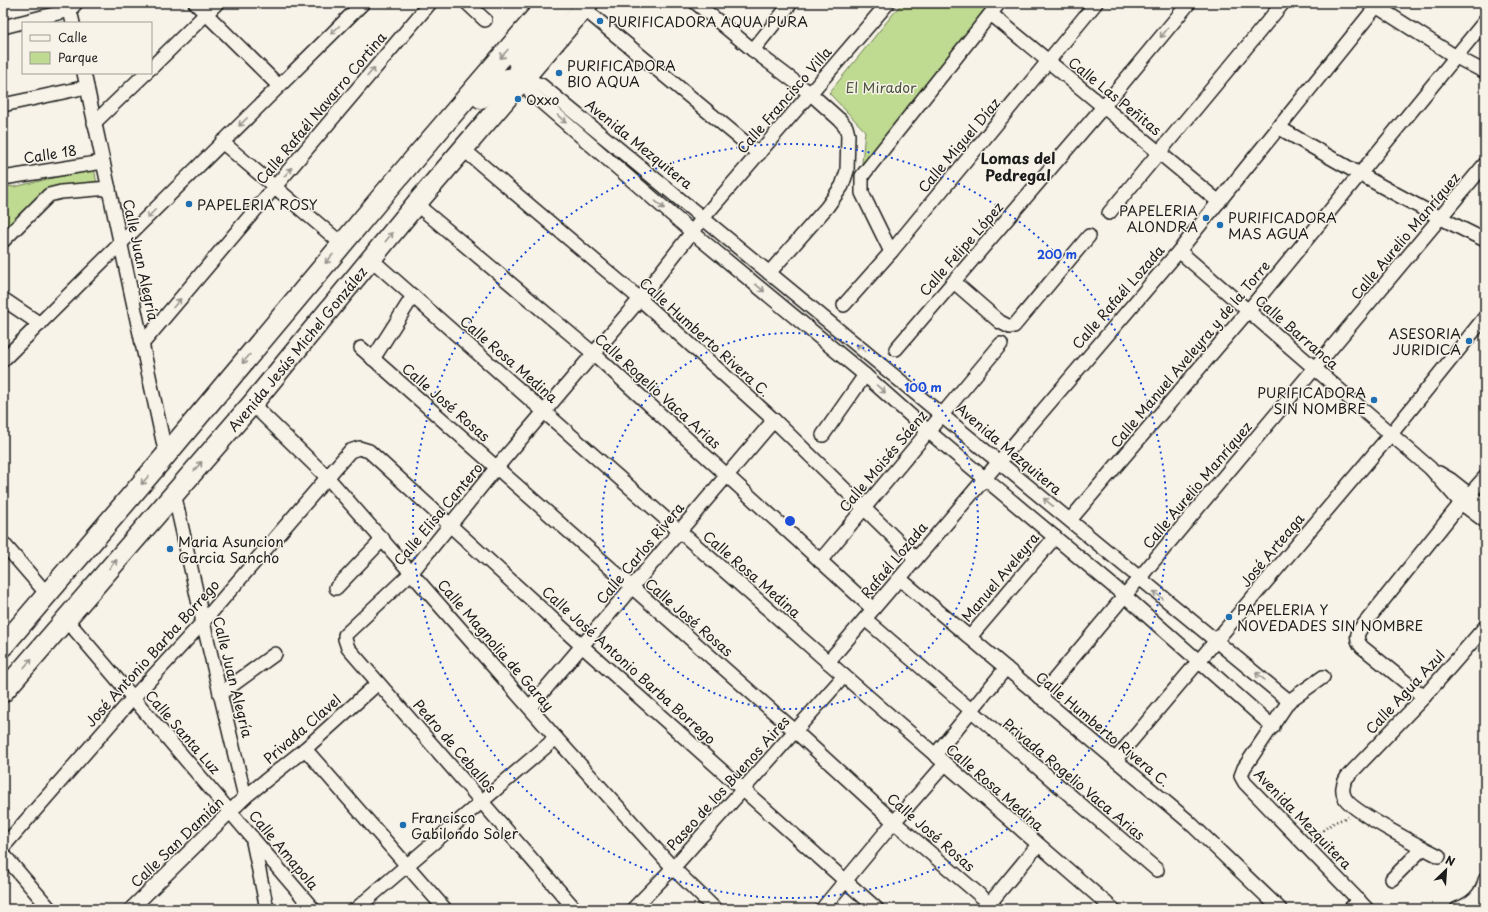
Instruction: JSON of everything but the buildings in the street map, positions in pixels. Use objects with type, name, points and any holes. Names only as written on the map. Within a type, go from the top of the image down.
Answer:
[{"type":"main road","points":[[3,646],[166,455],[384,194],[548,3]]},
{"type":"main road","points":[[384,194],[418,173],[494,83],[504,78],[522,78],[519,64],[524,49],[562,3]]},
{"type":"main road","name":"Avenida Jesús Michel González","points":[[3,692],[65,618],[252,404],[372,260],[416,204],[522,78],[586,6]]},
{"type":"street","points":[[195,3],[278,85]]},
{"type":"street","points":[[152,67],[218,3]]},
{"type":"street","points":[[3,360],[121,244],[278,85],[363,3]]},
{"type":"street","name":"Calle Rafaél Navarro Cortina","points":[[142,344],[430,3]]},
{"type":"street","points":[[467,3],[486,20]]},
{"type":"street","points":[[753,50],[791,3]]},
{"type":"street","name":"Calle Francisco Villa","points":[[703,218],[888,3]]},
{"type":"street","points":[[891,252],[862,193],[861,183],[866,170],[1000,3]]},
{"type":"street","name":"Calle Miguel Díaz","points":[[844,305],[891,252],[1049,62],[1096,3]]},
{"type":"street","name":"Calle Felipe López","points":[[896,349],[1103,107],[1189,3]]},
{"type":"street","points":[[1109,213],[1283,3]]},
{"type":"street","points":[[698,4],[753,50],[811,94],[846,127],[849,143],[847,171],[842,186],[827,207],[769,273]]},
{"type":"street","points":[[3,27],[72,5],[73,22]]},
{"type":"street","points":[[1377,5],[1456,57],[1485,72]]},
{"type":"street","name":"Calle Rafaél Lozada","points":[[985,478],[1179,251],[1377,5]]},
{"type":"street","points":[[586,6],[759,154]]},
{"type":"street","name":"Calle Las Peñitas","points":[[991,14],[1219,202]]},
{"type":"street","name":"Calle Manuel Aveleyra y de la Torre","points":[[1070,520],[1248,311],[1485,21]]},
{"type":"street","name":"Calle Juan Alegría","points":[[84,74],[166,455]]},
{"type":"street","points":[[94,123],[145,74]]},
{"type":"street","points":[[522,78],[532,94],[692,232],[865,375],[928,431],[1125,596],[1273,727]]},
{"type":"street","name":"Avenida Mezquitera","points":[[522,78],[541,85],[999,461],[1139,579],[1289,702],[1244,768],[1241,776],[1245,783],[1304,843],[1359,906]]},
{"type":"street","points":[[3,105],[87,87]]},
{"type":"street","points":[[1278,127],[1441,219],[1485,240]]},
{"type":"street","points":[[222,142],[342,244]]},
{"type":"street","name":"Calle Humberto Rivera C.","points":[[463,149],[640,299],[774,420],[865,507],[916,559]]},
{"type":"street","name":"Calle 18","points":[[3,178],[103,162]]},
{"type":"street","name":"Calle Aurelio Manríquez","points":[[1040,697],[1441,219],[1485,164]]},
{"type":"street","points":[[3,241],[49,195],[61,192],[109,188]]},
{"type":"street","name":"Calle Rogelio Vaca Arias","points":[[416,204],[594,353],[820,561],[869,614],[970,711]]},
{"type":"street","name":"Calle Elisa Cantero","points":[[345,639],[348,631],[412,572],[497,467],[640,299],[703,218]]},
{"type":"street","points":[[954,282],[1000,322],[1010,327],[1018,323],[1089,236]]},
{"type":"street","name":"Calle Barranca","points":[[1179,251],[1430,468],[1465,499],[1485,521]]},
{"type":"street","name":"Calle Rosa Medina","points":[[372,260],[828,662],[1113,909]]},
{"type":"street","points":[[373,359],[413,296]]},
{"type":"street","points":[[3,299],[40,324]]},
{"type":"street","name":"José Arteaga","points":[[1115,760],[1391,434],[1485,317]]},
{"type":"street","name":"Calle Moisés Sáenz","points":[[820,561],[1001,344]]},
{"type":"street","name":"Calle José Rosas","points":[[361,348],[497,467],[631,588],[795,731],[894,822],[990,907]]},
{"type":"street","points":[[823,435],[865,375]]},
{"type":"street","name":"Calle Magnolia de Garay","points":[[252,404],[328,478],[556,738],[673,868],[715,909]]},
{"type":"street","name":"Calle Carlos Rivera","points":[[530,707],[774,420]]},
{"type":"street","name":"José Antonio Barba Borrego","points":[[3,847],[132,698],[203,622],[350,451],[359,448]]},
{"type":"street","name":"Calle José Antonio Barba Borrego","points":[[359,448],[369,451],[582,646],[877,909]]},
{"type":"street","points":[[1424,697],[1362,646],[1358,642],[1357,637],[1361,628],[1465,499],[1485,477]]},
{"type":"street","name":"Rafaél Lozada","points":[[828,662],[985,478]]},
{"type":"street","name":"Calle Juan Alegría","points":[[174,493],[203,622],[246,798]]},
{"type":"street","name":"Calle Barranca","points":[[1465,499],[1485,507]]},
{"type":"street","name":"Manuel Aveleyra","points":[[970,637],[1055,537]]},
{"type":"street","points":[[336,588],[383,539]]},
{"type":"street","points":[[3,543],[46,594]]},
{"type":"street","name":"Calle Humberto Rivera C.","points":[[900,579],[1187,820],[1280,909]]},
{"type":"street","name":"Calle Santa Luz","points":[[65,618],[231,812]]},
{"type":"street","name":"Calle Agua Azul","points":[[1363,813],[1344,797],[1343,786],[1347,777],[1424,697],[1485,627]]},
{"type":"street","name":"Pedro de Ceballos","points":[[345,639],[348,648],[574,909]]},
{"type":"street","points":[[220,694],[275,654]]},
{"type":"street","points":[[935,755],[1006,668]]},
{"type":"street","name":"Paseo de los Buenos Aires","points":[[633,909],[673,868],[744,790],[844,676]]},
{"type":"street","points":[[1289,702],[1323,678]]},
{"type":"street","name":"Privada Clavel","points":[[246,798],[305,749],[378,683]]},
{"type":"street","name":"Privada Rogelio Vaca Arias","points":[[970,711],[1157,870]]},
{"type":"street","points":[[356,909],[556,738]]},
{"type":"street","points":[[305,749],[445,909]]},
{"type":"street","points":[[822,909],[846,882],[894,822],[945,764]]},
{"type":"street","name":"Calle San Damián","points":[[131,909],[246,798]]},
{"type":"street","name":"Calle Amapola","points":[[231,812],[313,909]]},
{"type":"street","points":[[1363,813],[1439,856]]},
{"type":"street","points":[[251,836],[267,909]]},
{"type":"street","points":[[990,907],[1038,845]]},
{"type":"street","points":[[1392,879],[1423,848]]},
{"type":"street","points":[[3,854],[50,909]]},
{"type":"street","points":[[1457,909],[1466,906],[1480,894],[1485,880]]},
{"type":"path","points":[[1304,843],[1335,822],[1363,813]]},
{"type":"green space","name":"El Mirador","points":[[902,3],[993,3],[861,173],[865,131],[829,93]]},
{"type":"green space","points":[[94,168],[97,184],[45,192],[3,234],[3,185],[14,187]]},
{"type":"place","name":"PURIFICADORA AQUA PURA","points":[[600,21]]},
{"type":"place","name":"PURIFICADORA BIO AQUA","points":[[559,73]]},
{"type":"place","name":"Oxxo","points":[[518,99]]},
{"type":"place","name":"PAPELERIA ROSY","points":[[189,204]]},
{"type":"place","name":"PAPELERIA ALONDRA","points":[[1206,218]]},
{"type":"place","name":"PURIFICADORA MAS AGUA","points":[[1220,225]]},
{"type":"place","name":"ASESORIA JURIDICA","points":[[1469,341]]},
{"type":"place","name":"PURIFICADORA SIN NOMBRE","points":[[1374,400]]},
{"type":"place","name":"Maria Asuncion Garcia Sancho","points":[[170,549]]},
{"type":"place","name":"PAPELERIA Y NOVEDADES SIN NOMBRE","points":[[1229,617]]},
{"type":"place","name":"Francisco Gabilondo Soler","points":[[403,825]]},
{"type":"district","name":"Lomas del Pedregal","points":[[1018,166]]}]
